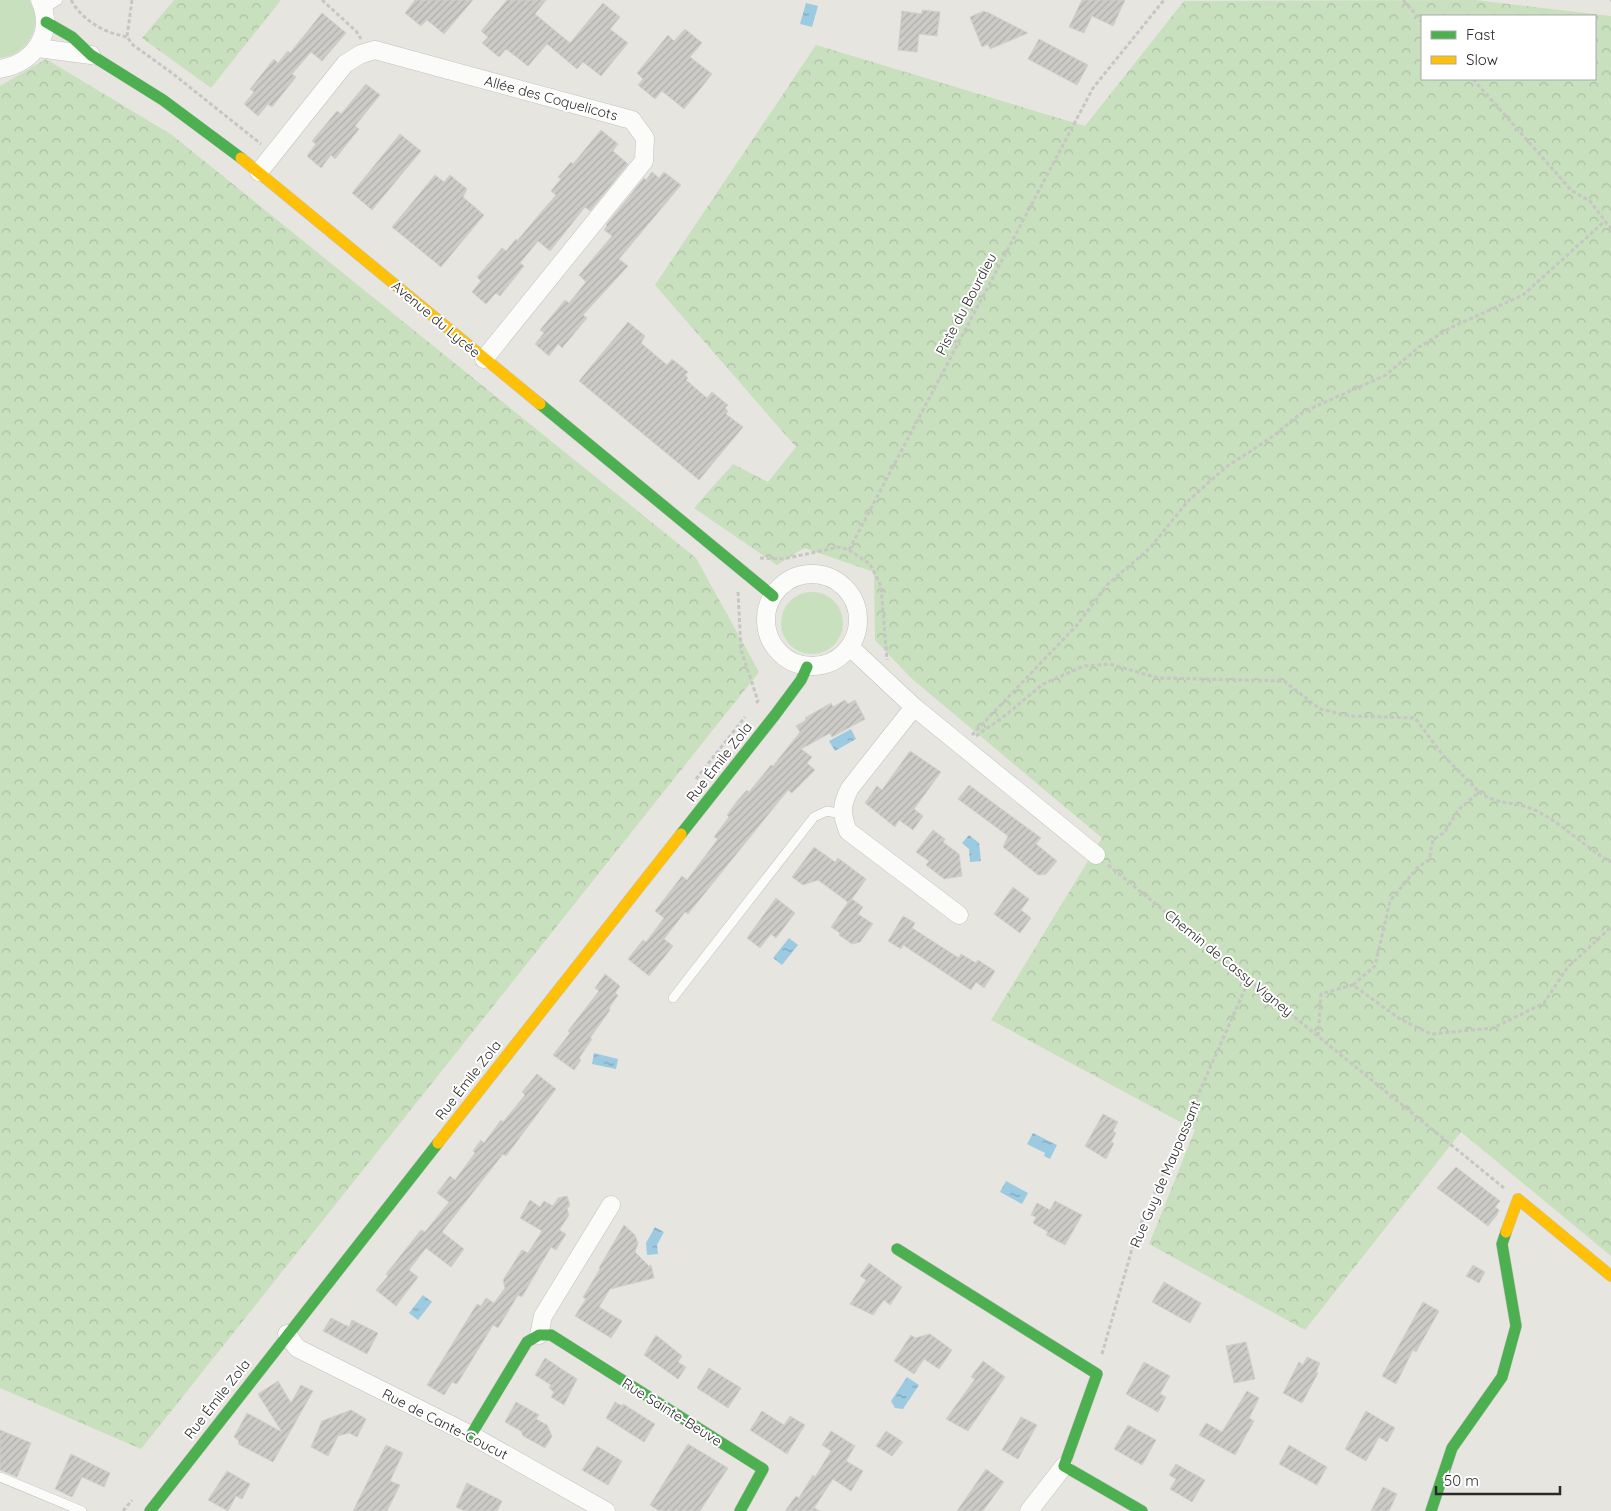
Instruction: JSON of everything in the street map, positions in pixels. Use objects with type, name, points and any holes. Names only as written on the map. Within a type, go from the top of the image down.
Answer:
[{"type":"street","points":[[0,70],[15,67],[28,59],[38,48],[47,8]]},
{"type":"street","name":"Avenue du Lycée","points":[[47,8],[91,56],[163,100],[258,172],[773,596]]},
{"type":"street","name":"Avenue du Lycée","points":[[38,48],[91,56]]},
{"type":"street","name":"Allée des Coquelicots","points":[[369,52],[375,50],[632,120],[645,138],[644,161],[484,359]]},
{"type":"street","points":[[258,172],[345,64],[369,52]]},
{"type":"street","points":[[810,574],[824,575],[838,581],[849,592],[856,604],[859,619],[857,634],[850,647],[831,663],[807,667],[786,658],[770,641],[766,626],[767,610],[773,596],[782,584],[795,577],[810,574]]},
{"type":"street","points":[[850,647],[881,674],[914,707],[1096,855]]},
{"type":"street","name":"Rue Émile Zola","points":[[150,1511],[286,1334],[781,707],[807,667]]},
{"type":"street","points":[[914,707],[850,788],[842,802],[841,814],[848,831],[959,915]]},
{"type":"street","points":[[1431,1511],[1452,1448],[1502,1377],[1516,1326],[1502,1244],[1518,1199],[1611,1276]]},
{"type":"street","points":[[470,1435],[527,1342],[539,1335],[543,1316],[611,1204]]},
{"type":"street","points":[[897,1249],[1097,1374],[1064,1466],[1029,1511]]},
{"type":"street","name":"Rue de Cante-Coucut","points":[[286,1334],[297,1348],[470,1435],[606,1511]]},
{"type":"street","name":"Rue Sainte-Beuve","points":[[539,1335],[551,1335],[763,1469],[740,1511]]},
{"type":"street","points":[[1064,1466],[1142,1511]]},
{"type":"lane","points":[[673,998],[814,817],[827,811],[841,814]]},
{"type":"lane","points":[[0,1477],[82,1511]]},
{"type":"path","points":[[71,0],[83,18],[103,29],[127,37],[132,0]]},
{"type":"path","points":[[322,0],[356,31],[369,52]]},
{"type":"path","name":"Piste du Bourdieu","points":[[849,550],[1093,88],[1164,0]]},
{"type":"path","points":[[1403,0],[1421,21]]},
{"type":"path","points":[[1474,80],[1572,191],[1590,201],[1611,229]]},
{"type":"path","points":[[963,745],[1077,625],[1108,584],[1150,548],[1188,501],[1226,467],[1269,439],[1303,412],[1386,375],[1419,347],[1452,326],[1523,295],[1605,221]]},
{"type":"path","points":[[752,709],[758,701],[741,650],[737,595],[746,574],[760,558],[783,559],[839,547],[849,550],[870,564],[882,586],[887,660],[881,674]]},
{"type":"path","points":[[963,745],[1002,718],[1043,684],[1084,666],[1110,664],[1158,678],[1284,680],[1320,709],[1350,716],[1415,718],[1442,754],[1479,792],[1492,801],[1527,807],[1566,830],[1582,844],[1611,862]]},
{"type":"path","points":[[691,785],[746,716]]},
{"type":"path","points":[[1318,1036],[1321,994],[1353,985],[1374,966],[1390,901],[1418,867],[1428,860],[1433,840],[1445,832],[1458,810],[1479,792]]},
{"type":"path","name":"Chemin de Cassy Vigney","points":[[1096,855],[1518,1199]]},
{"type":"path","points":[[1353,985],[1400,1019],[1431,1034],[1493,1028],[1544,1003],[1567,968],[1611,927]]},
{"type":"path","name":"Rue Guy de Maupassant","points":[[1097,1374],[1136,1235],[1249,980]]},
{"type":"path","points":[[123,1511],[136,1495]]},
{"type":"green space","points":[[0,0],[29,0],[35,19],[34,29],[26,45],[10,56],[0,58]]},
{"type":"green space","points":[[174,0],[281,0],[211,88],[142,38]]},
{"type":"green space","points":[[1474,0],[1611,16],[1611,1256],[1461,1132],[1305,1330],[1149,1244],[1195,1130],[991,1020],[1102,838],[911,678],[875,640],[874,572],[804,548],[777,565],[694,508],[733,464],[768,482],[796,447],[655,285],[816,45],[1085,126],[1184,1]]},
{"type":"green space","points":[[46,59],[172,135],[696,558],[759,672],[141,1449],[0,1388],[0,86]]},
{"type":"green space","points":[[812,592],[824,594],[834,601],[841,611],[843,623],[841,635],[834,645],[824,652],[812,654],[800,652],[790,645],[783,635],[781,623],[783,611],[790,601],[800,594]]},
{"type":"water","points":[[806,3],[818,6],[812,27],[800,24]]},
{"type":"water","points":[[851,729],[856,739],[835,751],[829,741]]},
{"type":"water","points":[[969,835],[979,843],[981,861],[970,862],[969,849],[962,843]]},
{"type":"water","points":[[789,938],[798,945],[782,965],[773,958]]},
{"type":"water","points":[[594,1053],[618,1059],[616,1069],[592,1064]]},
{"type":"water","points":[[1033,1133],[1057,1145],[1050,1159],[1044,1156],[1045,1153],[1027,1144]]},
{"type":"water","points":[[1006,1181],[1028,1193],[1022,1204],[1000,1192]]},
{"type":"water","points":[[655,1227],[664,1232],[657,1245],[658,1254],[647,1255],[646,1243]]},
{"type":"water","points":[[423,1295],[432,1302],[418,1320],[409,1313]]},
{"type":"water","points":[[907,1377],[919,1385],[903,1409],[895,1408],[891,1401]]},
{"type":"building","points":[[415,0],[473,0],[444,34],[427,20],[421,26],[405,13]]},
{"type":"building","points":[[507,0],[546,0],[535,14],[570,43],[603,3],[620,17],[610,29],[628,43],[601,76],[583,62],[577,69],[547,44],[528,66],[506,49],[499,57],[482,43],[488,37],[481,31]]},
{"type":"building","points":[[1082,0],[1125,0],[1113,26],[1092,16],[1084,33],[1069,27]]},
{"type":"building","points":[[922,10],[940,12],[937,36],[919,34],[917,52],[898,50],[902,11],[922,14]]},
{"type":"building","points":[[984,11],[1028,33],[990,49],[988,44],[982,47],[970,17]]},
{"type":"building","points":[[322,13],[346,33],[322,61],[311,52],[292,74],[296,77],[272,107],[268,104],[258,116],[244,104],[254,92],[250,89],[274,59],[278,63],[288,51],[290,53]]},
{"type":"building","points":[[685,29],[702,43],[690,57],[712,74],[684,109],[662,91],[655,99],[638,85],[643,79],[637,73],[668,35],[674,41]]},
{"type":"building","points":[[1039,39],[1088,65],[1077,85],[1028,59]]},
{"type":"building","points":[[366,84],[380,95],[355,126],[359,129],[335,159],[331,155],[321,168],[307,156],[316,144],[312,141],[337,111],[341,114]]},
{"type":"building","points":[[601,130],[618,144],[613,151],[628,164],[590,211],[585,207],[550,251],[538,241],[520,263],[524,266],[500,296],[496,293],[486,304],[472,292],[481,281],[477,277],[502,248],[506,251],[516,239],[517,241],[556,195],[551,191],[561,179],[558,177],[571,162],[573,164]]},
{"type":"building","points":[[400,134],[421,151],[372,210],[352,193]]},
{"type":"building","points":[[652,172],[659,178],[664,172],[681,185],[619,259],[628,266],[583,315],[587,318],[562,348],[558,344],[549,356],[535,344],[544,333],[540,330],[565,300],[569,303],[586,282],[579,275],[612,236],[604,230],[606,225],[644,178],[646,180]]},
{"type":"building","points":[[435,175],[444,182],[450,175],[467,189],[463,197],[484,215],[441,267],[392,227]]},
{"type":"building","points":[[628,322],[645,336],[641,343],[667,365],[672,359],[688,372],[685,375],[688,378],[686,380],[707,398],[712,392],[728,405],[725,408],[728,411],[726,414],[743,427],[699,480],[579,381]]},
{"type":"building","points":[[845,700],[848,704],[855,700],[865,719],[832,737],[830,733],[801,749],[812,757],[807,763],[815,770],[792,793],[788,790],[688,914],[685,912],[664,939],[673,946],[649,976],[628,959],[643,940],[646,942],[664,918],[655,911],[682,876],[687,880],[718,839],[714,837],[729,817],[727,815],[738,800],[747,790],[749,792],[771,765],[773,766],[800,732],[796,726],[806,720],[805,718],[831,703],[833,707]]},
{"type":"building","points":[[910,751],[941,772],[914,809],[923,816],[913,830],[899,820],[895,827],[865,803],[877,786],[882,790]]},
{"type":"building","points":[[969,785],[1041,838],[1036,844],[1057,861],[1046,874],[1038,875],[1003,847],[1008,836],[958,799]]},
{"type":"building","points":[[933,830],[945,839],[943,842],[959,854],[962,876],[944,879],[926,865],[929,861],[916,852]]},
{"type":"building","points":[[814,847],[835,862],[838,858],[866,879],[852,899],[863,907],[858,914],[873,924],[860,942],[852,944],[831,927],[848,902],[818,880],[803,885],[792,877]]},
{"type":"building","points":[[1013,887],[1029,899],[1021,910],[1031,918],[1020,933],[994,914]]},
{"type":"building","points":[[776,898],[795,913],[776,938],[771,934],[760,948],[747,938]]},
{"type":"building","points":[[903,916],[915,923],[912,928],[959,958],[961,954],[976,963],[978,960],[995,971],[984,988],[976,982],[971,990],[903,945],[901,949],[888,941]]},
{"type":"building","points":[[605,974],[620,986],[615,993],[618,995],[590,1038],[592,1039],[579,1058],[581,1060],[574,1070],[553,1055],[570,1033],[568,1031],[599,991],[595,988]]},
{"type":"building","points":[[537,1074],[556,1089],[506,1156],[503,1154],[442,1232],[464,1249],[451,1267],[426,1248],[409,1270],[418,1277],[396,1306],[376,1290],[388,1276],[386,1274],[421,1230],[425,1232],[449,1202],[437,1193],[450,1176],[455,1180],[475,1153],[473,1151],[481,1140],[484,1143],[501,1120],[503,1122],[525,1095],[522,1092]]},
{"type":"building","points":[[1103,1114],[1118,1122],[1113,1131],[1116,1133],[1111,1142],[1114,1143],[1106,1159],[1085,1146]]},
{"type":"building","points":[[1456,1167],[1500,1201],[1495,1207],[1499,1210],[1497,1215],[1488,1226],[1437,1188]]},
{"type":"building","points":[[567,1196],[570,1205],[567,1209],[569,1215],[559,1230],[566,1234],[556,1250],[551,1247],[522,1297],[518,1295],[498,1328],[493,1325],[457,1384],[452,1382],[444,1395],[427,1385],[477,1304],[481,1306],[486,1298],[494,1303],[505,1288],[503,1280],[522,1250],[528,1253],[542,1231],[520,1218],[530,1200],[540,1207],[544,1201],[553,1206],[558,1198]]},
{"type":"building","points":[[1055,1201],[1082,1215],[1065,1245],[1046,1235],[1048,1232],[1033,1223],[1036,1217],[1031,1215],[1037,1203],[1050,1210]]},
{"type":"building","points":[[624,1225],[635,1235],[638,1243],[635,1252],[649,1266],[651,1265],[654,1278],[610,1289],[599,1307],[622,1321],[611,1338],[575,1316],[586,1299],[583,1297]]},
{"type":"building","points":[[869,1263],[902,1287],[890,1305],[884,1300],[873,1315],[850,1304],[866,1280],[860,1276]]},
{"type":"building","points":[[1473,1265],[1485,1272],[1479,1283],[1466,1276]]},
{"type":"building","points":[[1164,1282],[1201,1303],[1190,1323],[1152,1302]]},
{"type":"building","points":[[1423,1302],[1439,1311],[1416,1352],[1413,1350],[1396,1384],[1382,1376]]},
{"type":"building","points":[[331,1318],[349,1327],[352,1320],[378,1333],[367,1354],[323,1331]]},
{"type":"building","points":[[930,1334],[952,1350],[939,1369],[924,1359],[914,1374],[894,1361],[911,1335],[915,1338]]},
{"type":"building","points":[[656,1335],[682,1356],[678,1362],[686,1367],[678,1379],[644,1355]]},
{"type":"building","points":[[1246,1342],[1255,1379],[1234,1383],[1226,1346]]},
{"type":"building","points":[[1307,1357],[1320,1363],[1316,1372],[1318,1373],[1302,1403],[1283,1393],[1299,1362],[1303,1365]]},
{"type":"building","points":[[545,1358],[577,1379],[564,1405],[551,1397],[554,1392],[549,1388],[551,1385],[535,1375]]},
{"type":"building","points":[[983,1361],[1005,1377],[968,1431],[946,1419],[975,1379],[971,1377]]},
{"type":"building","points":[[1144,1362],[1170,1376],[1160,1394],[1166,1397],[1158,1412],[1126,1394]]},
{"type":"building","points":[[709,1368],[741,1388],[728,1408],[697,1388]]},
{"type":"building","points":[[278,1381],[291,1403],[301,1385],[313,1391],[273,1462],[238,1444],[239,1441],[234,1437],[247,1413],[282,1432],[258,1394]]},
{"type":"building","points":[[1247,1391],[1259,1398],[1249,1418],[1254,1421],[1235,1455],[1199,1435],[1206,1423],[1222,1432]]},
{"type":"building","points":[[516,1402],[539,1415],[536,1419],[547,1425],[552,1436],[545,1448],[523,1436],[521,1431],[505,1422]]},
{"type":"building","points":[[615,1402],[622,1406],[623,1404],[655,1424],[644,1442],[606,1418]]},
{"type":"building","points":[[351,1410],[366,1419],[357,1437],[349,1433],[338,1436],[328,1456],[311,1447],[322,1421]]},
{"type":"building","points":[[762,1411],[784,1425],[790,1416],[805,1425],[787,1454],[750,1430]]},
{"type":"building","points":[[1366,1411],[1395,1428],[1387,1442],[1379,1437],[1366,1461],[1345,1449]]},
{"type":"building","points":[[1021,1417],[1037,1425],[1018,1459],[1002,1450]]},
{"type":"building","points":[[1128,1425],[1156,1440],[1142,1465],[1114,1449]]},
{"type":"building","points":[[0,1430],[31,1443],[17,1477],[0,1470]]},
{"type":"building","points":[[831,1431],[855,1446],[846,1461],[863,1471],[851,1491],[833,1479],[814,1508],[820,1511],[785,1511],[796,1496],[799,1498],[831,1451],[822,1445]]},
{"type":"building","points":[[886,1431],[903,1442],[892,1456],[876,1446]]},
{"type":"building","points":[[688,1444],[728,1468],[700,1511],[659,1511],[650,1505]]},
{"type":"building","points":[[386,1445],[403,1453],[390,1481],[400,1485],[387,1511],[353,1511]]},
{"type":"building","points":[[1289,1445],[1327,1467],[1317,1485],[1279,1464]]},
{"type":"building","points":[[597,1446],[622,1461],[608,1485],[582,1470]]},
{"type":"building","points":[[71,1454],[110,1473],[104,1487],[82,1477],[72,1497],[55,1489]]},
{"type":"building","points":[[1176,1464],[1205,1480],[1192,1502],[1170,1489],[1176,1479],[1169,1475]]},
{"type":"building","points":[[986,1469],[1004,1482],[983,1511],[957,1511]]},
{"type":"building","points":[[227,1471],[250,1484],[242,1499],[236,1496],[228,1511],[208,1500]]},
{"type":"building","points":[[467,1483],[502,1501],[497,1511],[465,1511],[456,1507]]},
{"type":"building","points":[[1383,1487],[1397,1494],[1389,1511],[1371,1511]]},
{"type":"traffic: fast","points":[[46,22],[72,37],[91,55],[163,100],[241,158]]},
{"type":"traffic: fast","points":[[540,404],[773,596]]},
{"type":"traffic: fast","points":[[681,834],[775,715],[801,680],[807,667]]},
{"type":"traffic: fast","points":[[150,1511],[438,1143]]},
{"type":"traffic: fast","points":[[1431,1511],[1452,1448],[1502,1377],[1516,1326],[1502,1244],[1506,1232]]},
{"type":"traffic: fast","points":[[897,1249],[1097,1374],[1064,1466],[1142,1511]]},
{"type":"traffic: fast","points":[[471,1435],[527,1342],[539,1335],[551,1335],[763,1469],[740,1511]]},
{"type":"traffic: slow","points":[[241,158],[540,404]]},
{"type":"traffic: slow","points":[[438,1143],[681,834]]},
{"type":"traffic: slow","points":[[1506,1232],[1518,1199],[1611,1276]]}]
